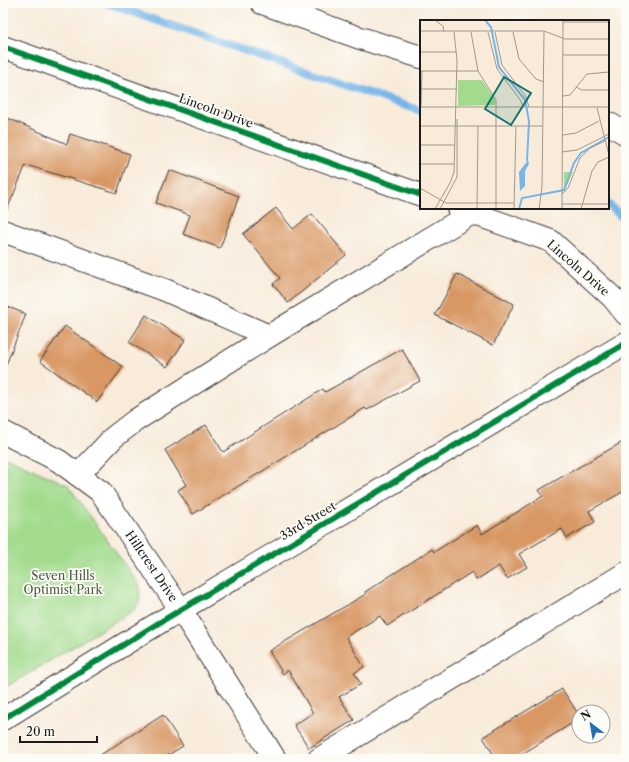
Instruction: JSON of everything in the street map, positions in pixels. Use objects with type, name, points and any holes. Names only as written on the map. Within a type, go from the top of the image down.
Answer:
[{"type":"street","points":[[262,3],[357,37],[420,57]]},
{"type":"street","name":"Lincoln Drive","points":[[3,47],[420,195]]},
{"type":"street","points":[[609,124],[626,134]]},
{"type":"street","points":[[78,475],[114,437],[136,420],[464,211]]},
{"type":"street","name":"Lincoln Drive","points":[[464,211],[551,241],[613,298],[626,314]]},
{"type":"street","points":[[3,230],[165,290],[269,336]]},
{"type":"street","name":"33rd Street","points":[[3,719],[181,610],[626,343]]},
{"type":"street","name":"Hillcrest Drive","points":[[3,432],[59,461],[101,492],[181,610],[275,759]]},
{"type":"street","points":[[319,759],[626,574]]},
{"type":"green space","name":"Seven Hills Optimist Park","points":[[3,456],[68,485],[140,586],[139,603],[134,610],[3,689]]},
{"type":"building","points":[[3,116],[67,144],[70,134],[130,154],[117,193],[26,165],[3,219]]},
{"type":"building","points":[[169,170],[239,196],[220,248],[183,234],[190,215],[156,203]]},
{"type":"building","points":[[276,208],[293,229],[312,214],[346,255],[288,303],[273,284],[280,278],[243,234]]},
{"type":"building","points":[[457,274],[514,304],[493,345],[435,315]]},
{"type":"building","points":[[3,305],[26,314],[4,370],[3,369]]},
{"type":"building","points":[[146,315],[185,340],[167,367],[129,342]]},
{"type":"building","points":[[65,326],[123,367],[97,402],[40,361]]},
{"type":"building","points":[[402,349],[420,381],[367,410],[365,408],[193,514],[178,490],[186,485],[165,450],[206,425],[223,452],[323,389],[325,392]]},
{"type":"building","points":[[626,440],[626,490],[589,511],[595,522],[567,538],[562,529],[519,554],[527,567],[507,579],[499,566],[476,580],[472,572],[387,626],[380,616],[346,637],[364,667],[354,673],[361,684],[339,697],[354,720],[309,748],[294,725],[313,713],[288,670],[283,674],[269,651],[366,594],[365,592],[432,549],[434,552],[477,525],[482,534],[543,496],[539,490]]},
{"type":"building","points":[[562,689],[572,704],[571,724],[514,759],[496,759],[483,737]]},
{"type":"building","points":[[163,715],[183,746],[162,759],[94,759]]},
{"type":"waterway","points":[[106,3],[420,111]]},
{"type":"waterway","points":[[609,205],[626,221]]},
{"type":"cycle path","points":[[3,47],[420,195]]},
{"type":"cycle path","points":[[3,719],[157,624],[626,343]]}]
